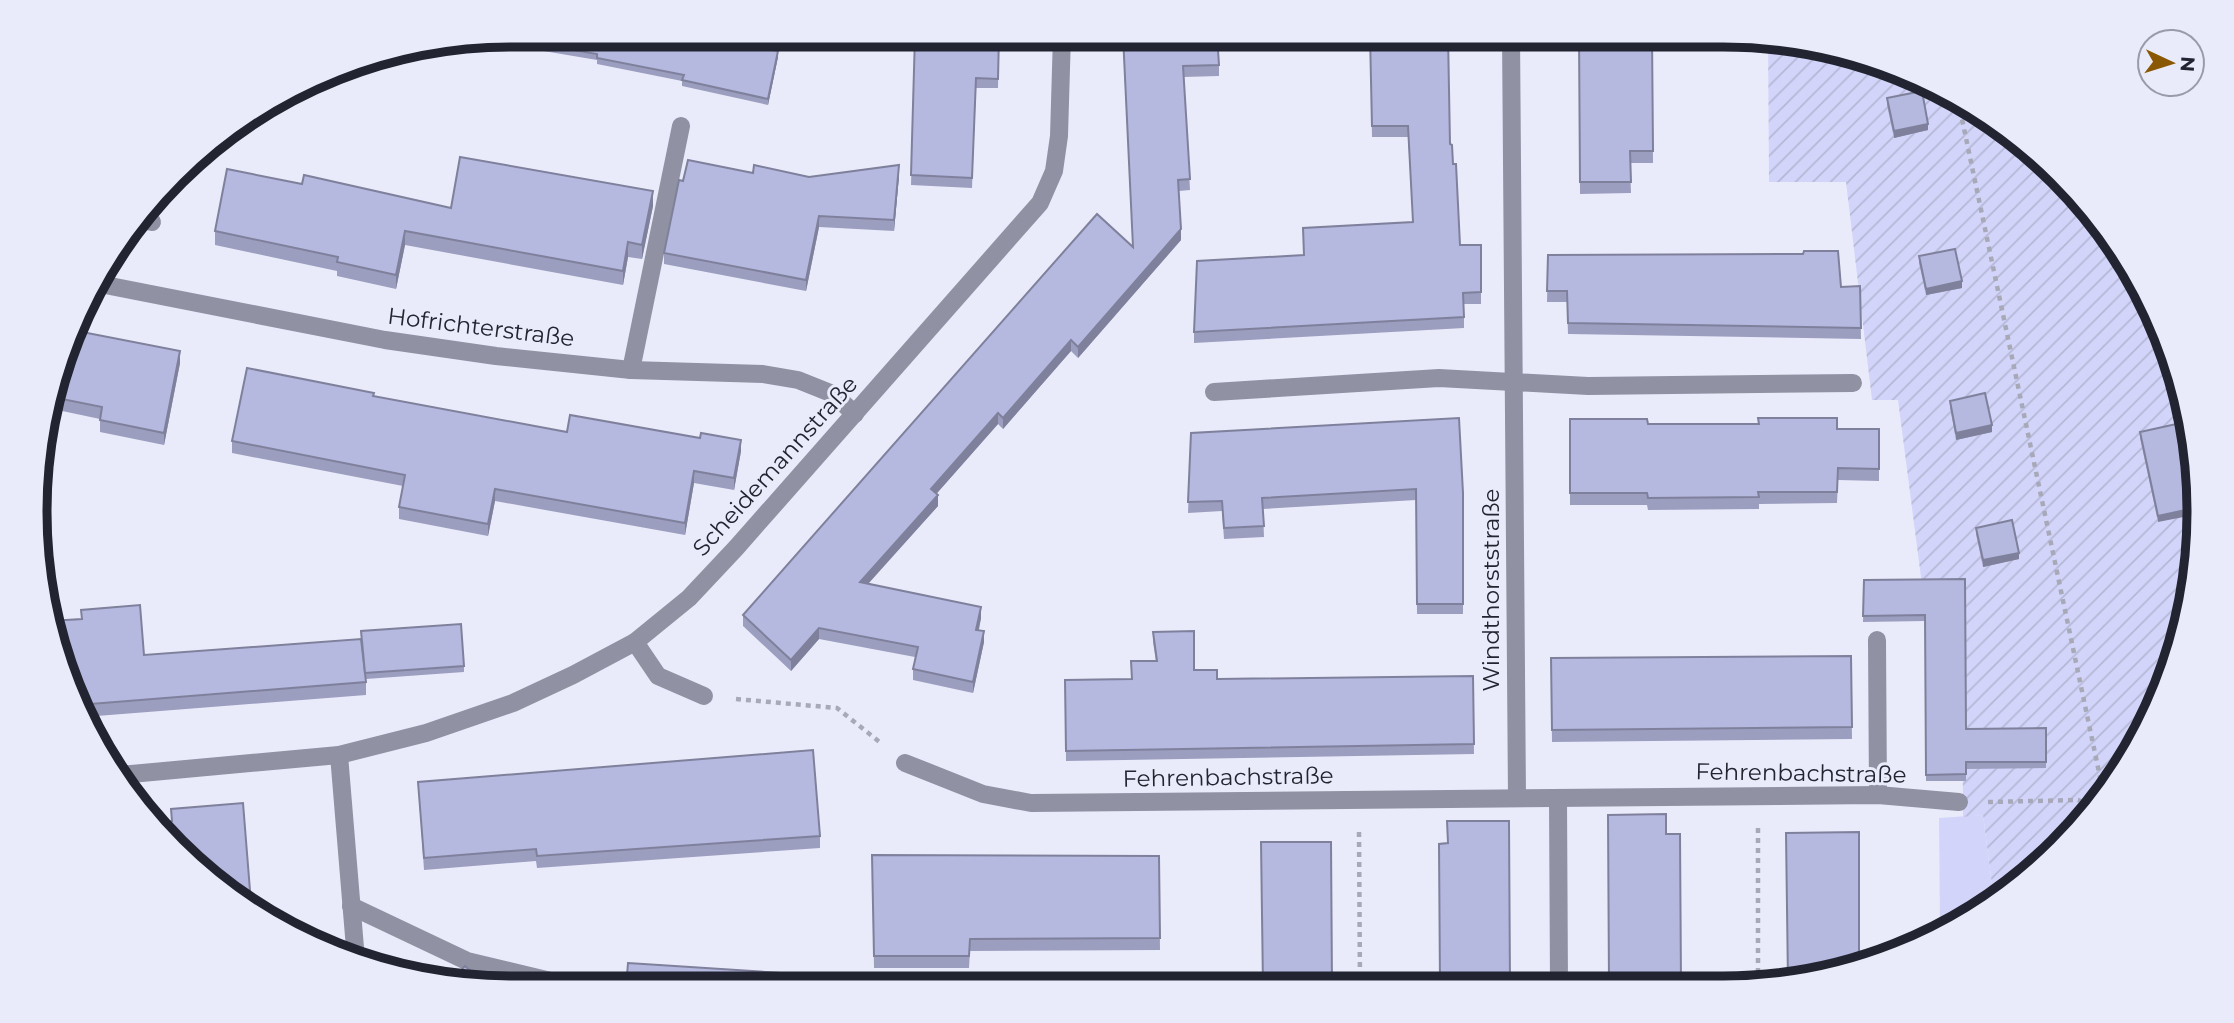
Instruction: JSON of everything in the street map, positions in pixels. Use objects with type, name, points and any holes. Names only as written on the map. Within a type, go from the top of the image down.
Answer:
[{"type":"street","name":"Scheidemannstraße","points":[[129,774],[339,755],[426,733],[513,703],[635,642],[689,598],[736,548],[1040,204],[1054,171],[1059,136],[1062,47]]},
{"type":"street","name":"Windthorststraße","points":[[1511,47],[1517,798]]},
{"type":"street","points":[[631,370],[681,127]]},
{"type":"street","name":"Hofrichterstraße","points":[[105,286],[385,341],[496,356],[631,370],[763,374],[798,380],[833,394],[855,414]]},
{"type":"street","points":[[1214,392],[1439,378],[1588,386],[1853,383]]},
{"type":"street","points":[[1877,640],[1878,795]]},
{"type":"street","points":[[635,642],[658,676],[704,696]]},
{"type":"street","points":[[339,755],[355,948]]},
{"type":"street","name":"Fehrenbachstraße","points":[[905,763],[984,794],[1031,803],[1878,795],[1959,802]]},
{"type":"street","points":[[1558,798],[1559,976]]},
{"type":"street","points":[[351,906],[467,961],[530,976]]},
{"type":"path","points":[[1961,113],[2101,780]]},
{"type":"path","points":[[704,696],[837,708],[905,763]]},
{"type":"path","points":[[1757,796],[1759,974]]},
{"type":"path","points":[[1359,800],[1360,976]]},
{"type":"path","points":[[1959,802],[2078,800],[2084,803]]},
{"type":"shaded area","points":[[1768,50],[1843,63],[1928,95],[1955,109],[2005,143],[2029,162],[2072,205],[2125,279],[2162,362],[2183,451],[2187,512],[2178,602],[2162,661],[2125,744],[2091,794],[2051,840],[1993,889],[1983,815],[1963,817],[1962,629],[1922,585],[1898,400],[1872,400],[1846,182],[1769,182]]},
{"type":"shaded area","points":[[1983,815],[1993,889],[1940,922],[1939,818]]},
{"type":"building","points":[[556,47],[759,47],[778,51],[768,99],[682,80],[684,75],[597,58],[597,54]]},
{"type":"building","points":[[915,47],[999,47],[998,79],[976,78],[972,178],[911,175]]},
{"type":"building","points":[[1124,47],[1218,47],[1219,65],[1183,66],[1190,179],[1178,180],[1181,229],[1078,347],[1071,340],[1003,418],[998,413],[931,489],[938,495],[860,582],[981,607],[976,630],[984,631],[973,682],[913,669],[918,647],[819,628],[791,660],[743,615],[1097,214],[1133,247]]},
{"type":"building","points":[[1370,47],[1448,47],[1450,144],[1453,164],[1456,164],[1460,245],[1481,245],[1481,292],[1463,293],[1464,317],[1194,332],[1197,261],[1304,255],[1303,228],[1413,222],[1408,126],[1372,126]]},
{"type":"building","points":[[1579,47],[1652,47],[1653,151],[1630,151],[1631,182],[1580,182]]},
{"type":"building","points":[[1922,93],[1928,124],[1894,131],[1887,98]]},
{"type":"building","points":[[460,157],[653,191],[642,245],[628,242],[623,271],[405,231],[396,275],[337,262],[338,257],[215,231],[227,169],[302,184],[304,175],[451,208]]},
{"type":"building","points":[[688,160],[753,173],[754,165],[809,177],[899,165],[894,220],[819,216],[806,280],[664,253],[679,180],[683,181]]},
{"type":"building","points":[[1955,249],[1962,281],[1926,289],[1919,256]]},
{"type":"building","points":[[1804,251],[1838,251],[1841,287],[1860,286],[1861,328],[1568,323],[1567,291],[1547,291],[1548,255],[1803,254]]},
{"type":"building","points":[[84,332],[180,351],[164,433],[100,420],[102,407],[61,399]]},
{"type":"building","points":[[247,368],[374,393],[373,396],[567,432],[570,415],[700,438],[701,433],[741,440],[734,478],[694,471],[685,523],[495,489],[488,524],[399,507],[405,475],[232,441]]},
{"type":"building","points":[[1985,393],[1992,425],[1956,433],[1950,401]]},
{"type":"building","points":[[1459,418],[1463,493],[1463,604],[1417,604],[1416,489],[1262,498],[1264,526],[1224,528],[1222,501],[1188,502],[1191,433]]},
{"type":"building","points":[[1758,418],[1837,418],[1837,429],[1879,429],[1879,469],[1838,468],[1837,492],[1758,492],[1759,497],[1648,498],[1647,493],[1570,493],[1570,419],[1647,419],[1648,424],[1759,424]]},
{"type":"building","points":[[2178,424],[2187,510],[2158,516],[2140,432]]},
{"type":"building","points":[[2012,520],[2019,553],[1983,560],[1976,528]]},
{"type":"building","points":[[1965,579],[1966,729],[2046,728],[2046,762],[1966,762],[1966,774],[1926,775],[1925,615],[1863,616],[1864,580]]},
{"type":"building","points":[[140,605],[144,655],[361,639],[366,682],[89,704],[72,661],[60,620],[82,619],[81,610]]},
{"type":"building","points":[[461,624],[464,666],[365,673],[361,631]]},
{"type":"building","points":[[1194,631],[1194,670],[1217,670],[1217,679],[1473,676],[1474,744],[1066,751],[1065,680],[1132,679],[1131,661],[1157,661],[1153,632]]},
{"type":"building","points":[[1851,656],[1852,727],[1552,730],[1551,658]]},
{"type":"building","points":[[813,750],[820,836],[537,856],[536,849],[424,858],[418,782]]},
{"type":"building","points":[[243,803],[250,895],[205,861],[165,821],[172,821],[171,809]]},
{"type":"building","points":[[1666,814],[1666,834],[1680,834],[1681,976],[1609,976],[1608,815]]},
{"type":"building","points":[[1447,821],[1509,821],[1510,976],[1440,976],[1439,844],[1448,843]]},
{"type":"building","points":[[1859,832],[1859,955],[1788,971],[1786,833]]},
{"type":"building","points":[[1261,842],[1331,842],[1332,976],[1263,976]]},
{"type":"building","points":[[872,855],[1159,856],[1160,938],[970,939],[969,956],[874,956]]},
{"type":"building","points":[[628,963],[828,976],[627,976]]},
{"type":"building","points":[[465,966],[474,974],[459,973]]}]
